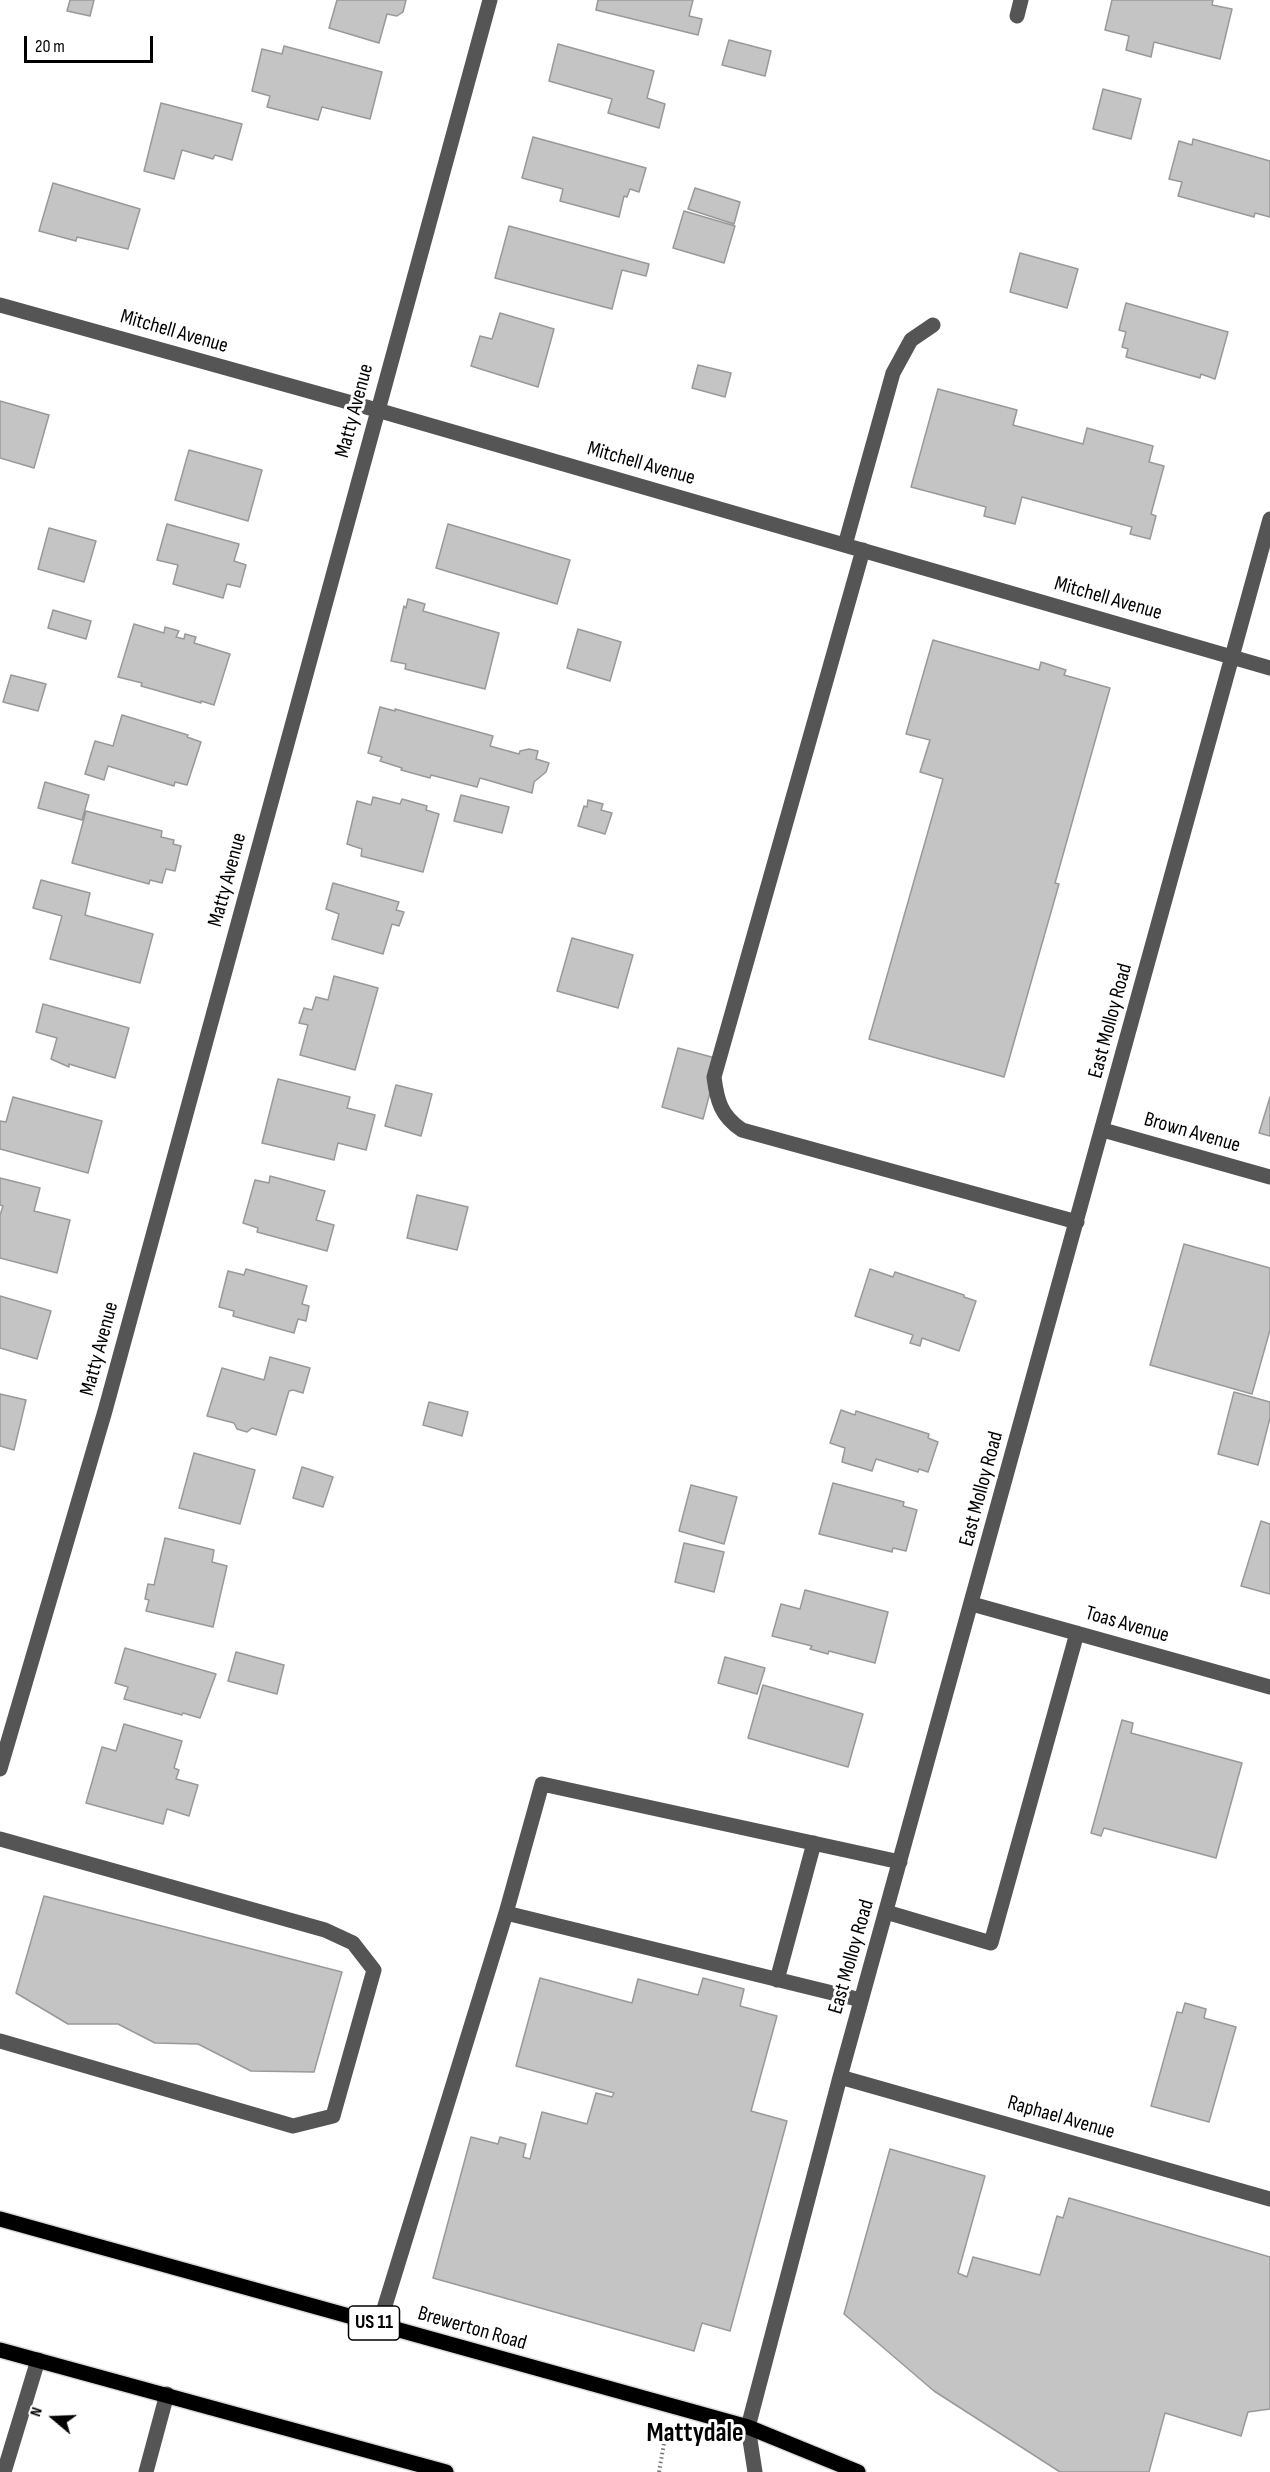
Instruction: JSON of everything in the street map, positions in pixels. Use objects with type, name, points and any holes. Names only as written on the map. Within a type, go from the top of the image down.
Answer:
[{"type":"main road","name":"Brewerton Road","points":[[0,2219],[748,2427],[858,2472]]},
{"type":"main road","points":[[0,2349],[446,2472]]},
{"type":"street","name":"Matty Avenue","points":[[0,1769],[105,1412],[490,0]]},
{"type":"street","points":[[1017,16],[1021,0]]},
{"type":"street","name":"Mitchell Avenue","points":[[0,305],[377,410],[1270,668]]},
{"type":"street","points":[[845,545],[893,373],[911,340],[933,325]]},
{"type":"street","name":"East Molloy Road","points":[[755,2472],[748,2427],[840,2077],[1270,519]]},
{"type":"street","points":[[863,550],[714,1077],[718,1104],[729,1122],[742,1130],[1077,1221]]},
{"type":"street","name":"Brown Avenue","points":[[1103,1130],[1270,1177]]},
{"type":"street","name":"Toas Avenue","points":[[972,1604],[1270,1687]]},
{"type":"street","points":[[886,1912],[991,1943],[1077,1633]]},
{"type":"street","points":[[379,2325],[506,1914],[542,1784],[900,1862]]},
{"type":"street","points":[[0,1839],[325,1930],[353,1943],[374,1970],[333,2116],[293,2126],[0,2041]]},
{"type":"street","points":[[777,1980],[814,1843]]},
{"type":"street","points":[[506,1914],[861,2000]]},
{"type":"street","name":"Raphael Avenue","points":[[840,2077],[1270,2199]]},
{"type":"street","points":[[4,2472],[38,2360]]},
{"type":"street","points":[[146,2472],[167,2394]]},
{"type":"path","points":[[659,2472],[664,2443]]},
{"type":"building","points":[[70,0],[94,0],[90,16],[67,11]]},
{"type":"building","points":[[337,0],[406,0],[403,12],[397,16],[387,14],[379,43],[329,28]]},
{"type":"building","points":[[598,0],[693,0],[689,16],[702,19],[698,35],[596,10]]},
{"type":"building","points":[[1112,0],[1213,0],[1212,5],[1232,9],[1220,59],[1154,42],[1151,57],[1126,50],[1129,36],[1105,30]]},
{"type":"building","points":[[729,40],[771,51],[765,76],[722,65]]},
{"type":"building","points":[[558,44],[654,71],[647,98],[665,104],[659,128],[608,113],[612,99],[549,81]]},
{"type":"building","points":[[284,46],[382,72],[370,119],[322,107],[318,120],[267,107],[270,96],[252,91],[262,49],[282,54]]},
{"type":"building","points":[[1103,89],[1141,99],[1131,139],[1093,129]]},
{"type":"building","points":[[161,103],[242,124],[232,160],[215,155],[213,159],[182,150],[174,179],[144,171]]},
{"type":"building","points":[[533,137],[646,168],[639,192],[630,189],[627,197],[624,196],[619,217],[560,201],[563,189],[522,178]]},
{"type":"building","points":[[1193,139],[1270,161],[1270,217],[1255,213],[1254,217],[1178,196],[1182,182],[1169,179],[1179,141],[1192,145]]},
{"type":"building","points":[[53,183],[140,209],[128,249],[77,237],[76,241],[39,231]]},
{"type":"building","points":[[695,188],[740,202],[734,224],[688,209]]},
{"type":"building","points":[[684,211],[735,226],[724,263],[673,248]]},
{"type":"building","points":[[509,226],[649,264],[646,276],[622,270],[612,309],[495,278]]},
{"type":"building","points":[[1020,253],[1078,269],[1067,308],[1010,292]]},
{"type":"building","points":[[1126,303],[1228,332],[1215,379],[1201,374],[1200,378],[1126,357],[1128,349],[1122,347],[1126,332],[1119,330]]},
{"type":"building","points":[[500,313],[554,329],[538,387],[471,366],[480,336],[492,339]]},
{"type":"building","points":[[698,365],[731,373],[725,397],[692,388]]},
{"type":"building","points":[[938,389],[1017,410],[1013,425],[1083,444],[1087,428],[1153,446],[1149,462],[1164,466],[1151,514],[1156,516],[1150,539],[1130,534],[1132,527],[1022,497],[1015,524],[984,516],[986,507],[911,487]]},
{"type":"building","points":[[0,401],[49,415],[34,468],[0,458]]},
{"type":"building","points":[[189,450],[262,470],[248,521],[175,500]]},
{"type":"building","points":[[167,524],[239,544],[234,561],[246,565],[240,587],[227,584],[223,598],[173,584],[178,565],[157,560]]},
{"type":"building","points":[[448,524],[570,560],[557,604],[436,568]]},
{"type":"building","points":[[49,528],[96,541],[84,582],[38,569]]},
{"type":"building","points":[[408,599],[425,604],[423,611],[499,633],[485,689],[405,669],[406,664],[391,661],[404,606],[406,608]]},
{"type":"building","points":[[53,610],[91,621],[86,639],[48,628]]},
{"type":"building","points":[[134,624],[164,633],[165,627],[179,631],[176,637],[184,639],[185,634],[196,637],[194,643],[230,654],[214,705],[141,686],[142,683],[118,677]]},
{"type":"building","points":[[578,629],[621,642],[610,681],[567,668]]},
{"type":"building","points":[[933,640],[1039,670],[1041,662],[1066,670],[1064,675],[1110,688],[1055,883],[1059,884],[1004,1077],[869,1039],[943,779],[920,772],[930,740],[906,734]]},
{"type":"building","points":[[11,675],[46,684],[38,711],[3,702]]},
{"type":"building","points":[[380,707],[493,736],[490,746],[519,754],[520,751],[529,749],[538,751],[536,759],[549,763],[546,772],[534,782],[532,793],[480,778],[477,787],[401,770],[402,768],[380,761],[382,757],[368,753]]},
{"type":"building","points":[[122,715],[188,735],[187,737],[201,742],[187,785],[175,782],[174,786],[108,766],[104,780],[85,774],[95,741],[113,746]]},
{"type":"building","points":[[45,782],[89,795],[82,820],[38,808]]},
{"type":"building","points":[[461,795],[509,807],[502,833],[454,821]]},
{"type":"building","points":[[373,797],[400,804],[402,799],[427,806],[426,810],[439,814],[423,872],[361,856],[362,849],[347,844],[357,801],[371,805]]},
{"type":"building","points":[[588,800],[603,804],[601,810],[612,813],[605,834],[578,826]]},
{"type":"building","points":[[86,811],[162,831],[161,837],[174,840],[173,844],[181,846],[175,871],[166,869],[162,883],[150,880],[149,884],[72,863]]},
{"type":"building","points":[[41,880],[90,893],[85,915],[153,934],[140,983],[50,959],[62,916],[33,908]]},
{"type":"building","points":[[333,883],[399,902],[396,910],[404,912],[399,926],[392,924],[383,954],[332,939],[339,914],[326,909]]},
{"type":"building","points":[[572,938],[633,955],[618,1008],[557,991]]},
{"type":"building","points":[[334,976],[378,988],[355,1070],[300,1055],[308,1025],[299,1023],[304,1008],[312,1010],[316,997],[328,1000]]},
{"type":"building","points":[[43,1004],[129,1028],[115,1078],[69,1064],[69,1067],[51,1059],[57,1038],[36,1032]]},
{"type":"building","points":[[678,1048],[719,1059],[703,1119],[662,1107]]},
{"type":"building","points":[[278,1079],[350,1097],[347,1108],[375,1115],[366,1150],[338,1143],[334,1160],[262,1143]]},
{"type":"building","points":[[396,1085],[432,1094],[421,1136],[385,1126]]},
{"type":"building","points":[[13,1097],[102,1121],[88,1173],[0,1149],[0,1121],[6,1122]]},
{"type":"building","points":[[1270,1097],[1270,1136],[1259,1133]]},
{"type":"building","points":[[270,1176],[325,1191],[316,1220],[334,1225],[327,1251],[257,1232],[258,1228],[243,1223],[255,1180],[269,1183]]},
{"type":"building","points":[[0,1178],[40,1188],[34,1211],[70,1220],[57,1273],[0,1258],[0,1215],[3,1206],[0,1205]]},
{"type":"building","points":[[417,1195],[468,1207],[457,1250],[407,1238]]},
{"type":"building","points":[[1184,1244],[1270,1268],[1270,1330],[1252,1394],[1150,1365]]},
{"type":"building","points":[[246,1269],[307,1286],[302,1304],[309,1306],[306,1321],[298,1319],[294,1333],[233,1316],[234,1311],[219,1307],[228,1271],[244,1275]]},
{"type":"building","points":[[870,1269],[893,1277],[895,1272],[976,1301],[959,1351],[922,1338],[920,1346],[910,1343],[913,1335],[855,1316]]},
{"type":"building","points":[[0,1296],[51,1311],[37,1359],[0,1348]]},
{"type":"building","points":[[270,1357],[310,1368],[303,1393],[289,1391],[276,1435],[252,1428],[247,1432],[237,1429],[234,1423],[207,1416],[222,1368],[264,1380]]},
{"type":"building","points":[[1234,1392],[1270,1402],[1270,1418],[1258,1465],[1218,1454]]},
{"type":"building","points":[[0,1394],[26,1400],[14,1450],[0,1446]]},
{"type":"building","points":[[429,1402],[468,1412],[462,1436],[423,1425]]},
{"type":"building","points":[[841,1410],[855,1415],[856,1411],[929,1434],[928,1438],[938,1442],[928,1472],[919,1469],[918,1472],[876,1459],[872,1471],[842,1462],[845,1448],[830,1443]]},
{"type":"building","points":[[194,1453],[255,1470],[240,1524],[179,1508]]},
{"type":"building","points":[[302,1467],[333,1477],[323,1507],[293,1498]]},
{"type":"building","points":[[833,1483],[904,1502],[903,1506],[917,1510],[906,1551],[893,1548],[892,1552],[819,1534]]},
{"type":"building","points":[[691,1485],[737,1497],[724,1544],[679,1531]]},
{"type":"building","points":[[1261,1521],[1270,1524],[1270,1594],[1241,1586]]},
{"type":"building","points":[[165,1538],[214,1550],[212,1562],[227,1566],[213,1627],[146,1611],[149,1600],[145,1599],[148,1584],[154,1585]]},
{"type":"building","points":[[684,1543],[724,1552],[714,1592],[675,1582]]},
{"type":"building","points":[[805,1590],[888,1612],[875,1663],[829,1651],[828,1654],[810,1649],[812,1646],[772,1636],[781,1604],[800,1609]]},
{"type":"building","points":[[125,1648],[216,1674],[200,1718],[124,1699],[128,1687],[115,1683]]},
{"type":"building","points":[[236,1652],[284,1665],[277,1694],[228,1681]]},
{"type":"building","points":[[725,1657],[765,1668],[757,1694],[718,1683]]},
{"type":"building","points":[[763,1685],[863,1714],[848,1767],[748,1738]]},
{"type":"building","points":[[1122,1720],[1133,1723],[1131,1733],[1242,1763],[1216,1858],[1104,1828],[1101,1836],[1091,1833]]},
{"type":"building","points":[[124,1724],[182,1741],[174,1768],[179,1770],[176,1779],[198,1785],[189,1816],[167,1809],[163,1824],[86,1803],[102,1747],[116,1751]]},
{"type":"building","points":[[44,1896],[342,1972],[314,2072],[251,2071],[198,2044],[155,2043],[118,2024],[68,2024],[16,1993]]},
{"type":"building","points":[[540,1978],[632,2003],[638,1979],[698,1995],[703,1978],[744,1989],[740,2006],[777,2016],[751,2111],[787,2121],[730,2331],[702,2323],[694,2351],[433,2278],[471,2137],[498,2144],[500,2137],[526,2144],[523,2157],[530,2159],[542,2112],[587,2124],[596,2093],[612,2097],[614,2093],[516,2066]]},
{"type":"building","points":[[1185,2003],[1206,2009],[1204,2018],[1236,2027],[1209,2122],[1151,2106],[1177,2012],[1182,2013]]},
{"type":"building","points":[[890,2149],[985,2176],[958,2273],[967,2277],[973,2257],[1040,2275],[1057,2216],[1063,2218],[1069,2198],[1270,2257],[1270,2409],[1248,2412],[1241,2436],[1165,2413],[1149,2472],[1060,2472],[934,2391],[844,2314]]},
{"type":"district","name":"Mattydale","points":[[695,2434]]}]
